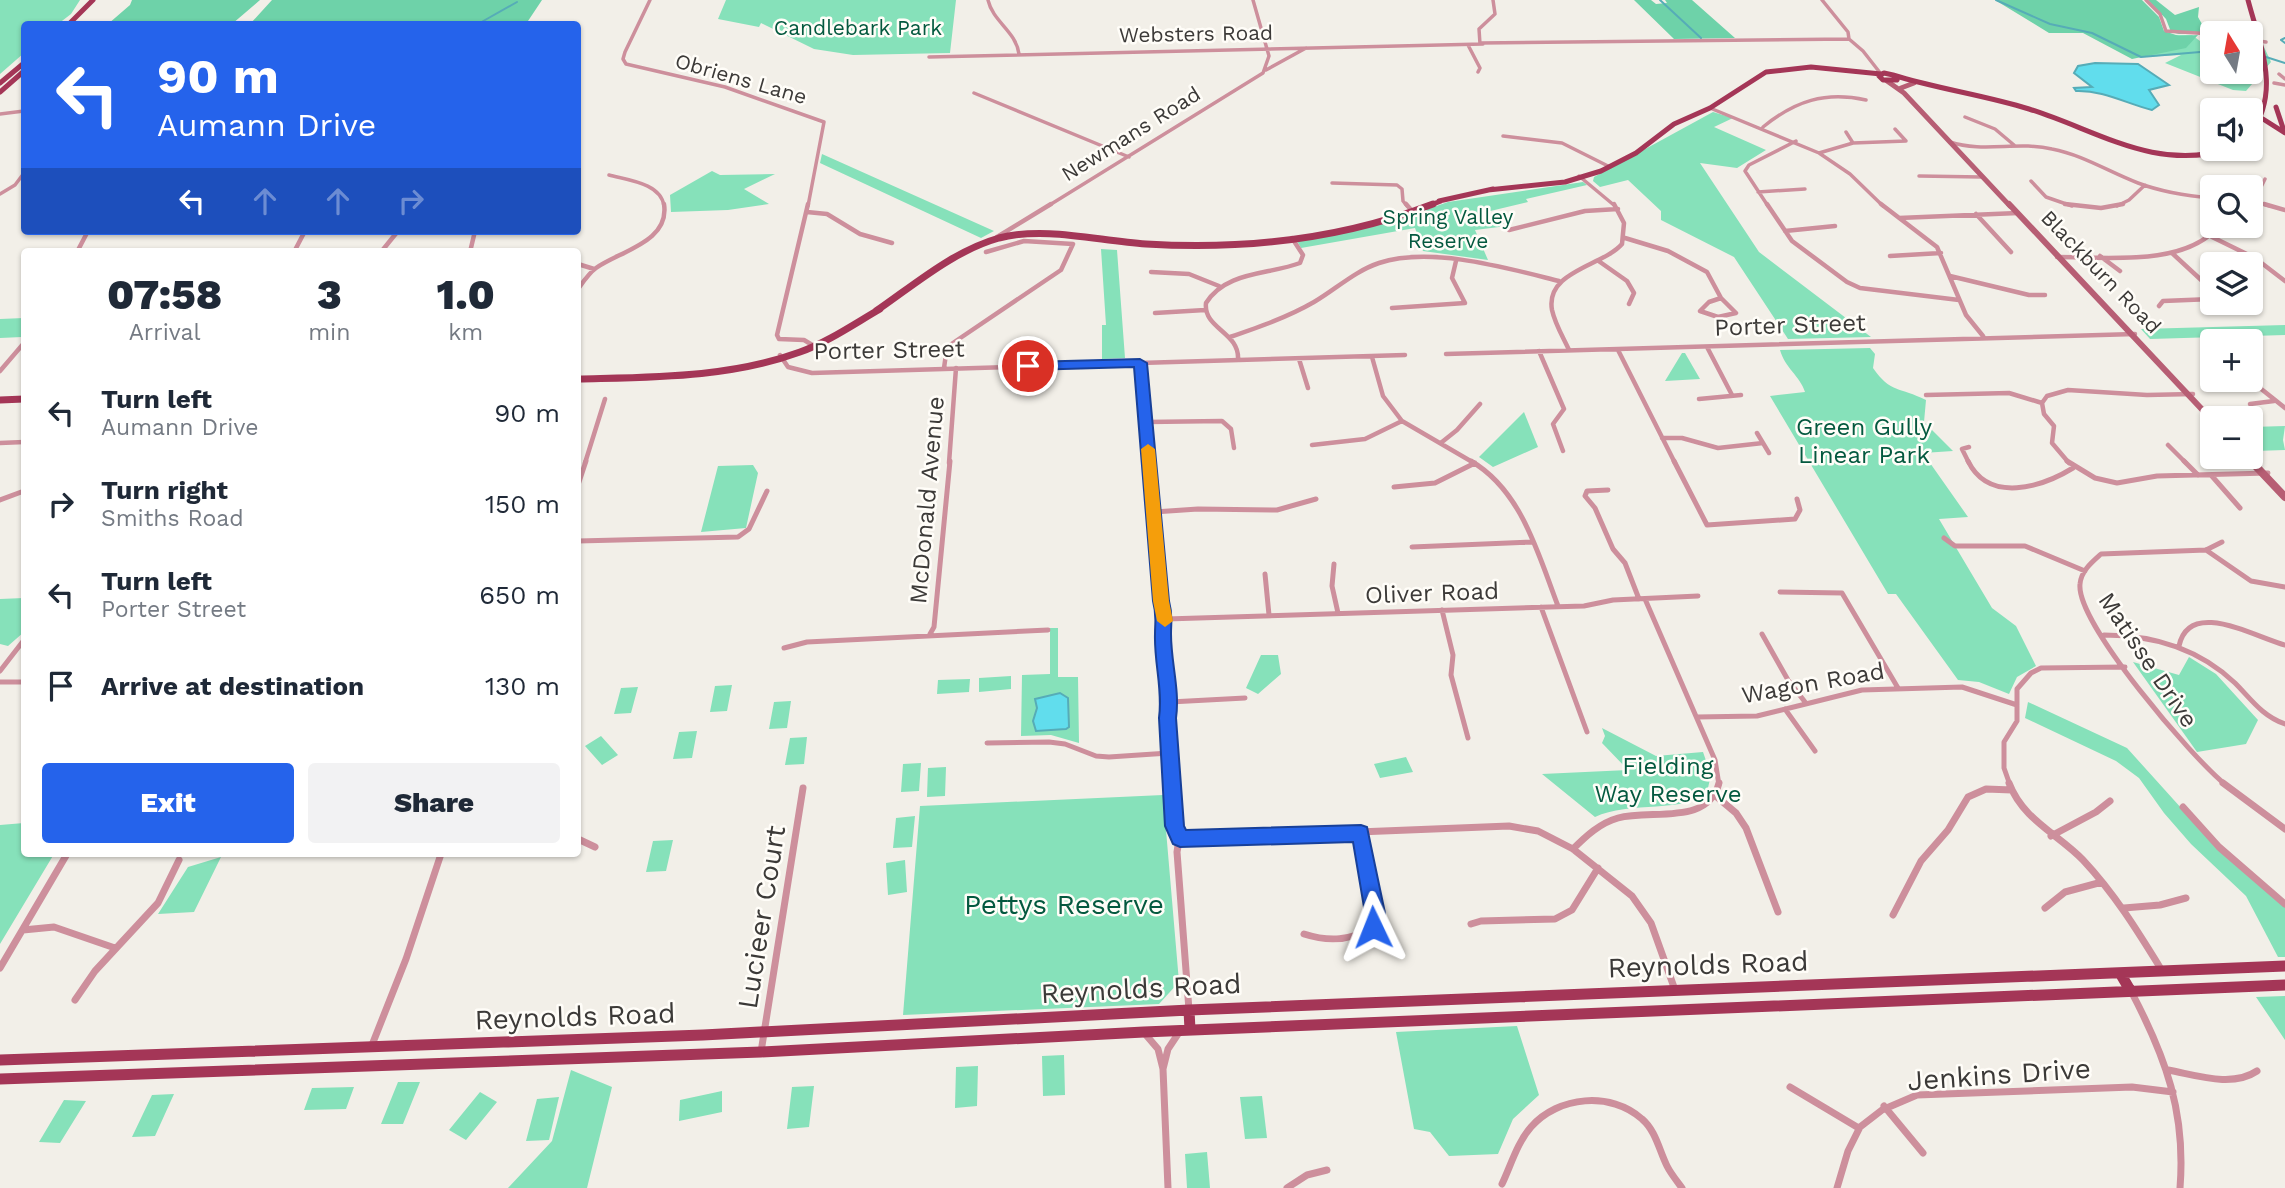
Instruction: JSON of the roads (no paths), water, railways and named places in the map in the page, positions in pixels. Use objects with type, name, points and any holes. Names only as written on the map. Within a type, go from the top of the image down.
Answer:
[{"type":"main road","points":[[72,21],[93,0]]},
{"type":"main road","points":[[80,21],[100,0]]},
{"type":"main road","points":[[2248,0],[2272,52]]},
{"type":"main road","points":[[0,83],[21,66]]},
{"type":"main road","points":[[996,241],[1024,235],[1172,245],[1292,238],[1360,226],[1441,201],[1488,190],[1581,177],[1608,166],[1661,134],[1712,109],[1760,75],[1785,68],[1819,67],[1894,78],[2029,109],[2124,144],[2161,154],[2200,157]]},
{"type":"main road","points":[[2263,122],[2276,107],[2281,83],[2278,69]]},
{"type":"main road","points":[[0,92],[21,74]]},
{"type":"main road","name":"Blackburn Road","points":[[1882,77],[1902,91]]},
{"type":"main road","name":"Blackburn Road","points":[[1894,78],[1902,91],[2017,213]]},
{"type":"main road","points":[[1902,91],[1917,83]]},
{"type":"main road","points":[[2263,124],[2281,83]]},
{"type":"main road","points":[[2276,107],[2285,131]]},
{"type":"main road","points":[[2266,119],[2285,131]]},
{"type":"main road","points":[[2263,130],[2285,131]]},
{"type":"main road","name":"Blackburn Road","points":[[1959,151],[2202,406]]},
{"type":"main road","points":[[996,241],[1025,237],[1064,237]]},
{"type":"main road","name":"Newmans Road","points":[[782,357],[812,345],[872,314],[996,241]]},
{"type":"main road","name":"Porter Street","points":[[581,379],[721,372],[782,357]]},
{"type":"main road","points":[[0,398],[21,398]]},
{"type":"main road","points":[[2261,469],[2284,491]]},
{"type":"main road","name":"Reynolds Road","points":[[0,1060],[764,1032],[1189,1010],[2285,965]]},
{"type":"main road","points":[[2120,972],[2130,990]]},
{"type":"main road","name":"Reynolds Road","points":[[0,1079],[761,1052],[1185,1030],[2285,985]]},
{"type":"main road","points":[[1185,1030],[1189,1010]]},
{"type":"main road","points":[[43,1078],[53,1058]]},
{"type":"street","name":"Obriens Lane","points":[[650,0],[625,52],[623,59],[626,64],[725,87],[824,121],[807,212],[777,335],[779,339],[804,340],[812,345]]},
{"type":"street","points":[[988,0],[990,11],[1018,42],[1018,54]]},
{"type":"street","points":[[1253,0],[1267,48],[1269,60],[1265,71]]},
{"type":"street","points":[[1481,44],[1479,29],[1495,14],[1493,0]]},
{"type":"street","name":"Blackburn Road","points":[[1822,0],[1848,32],[1849,39],[1876,66],[1894,78]]},
{"type":"street","points":[[2146,0],[2160,14],[2166,31],[2200,34]]},
{"type":"street","name":"Websters Road","points":[[929,57],[1309,47],[1849,39]]},
{"type":"street","points":[[1467,45],[1480,68],[1478,72]]},
{"type":"street","name":"Newmans Road","points":[[996,241],[1014,226],[1265,71],[1309,47]]},
{"type":"street","points":[[1295,48],[1301,51]]},
{"type":"street","points":[[1858,71],[1876,66]]},
{"type":"street","name":"Blackburn Road","points":[[1876,66],[1882,77]]},
{"type":"street","points":[[2278,69],[2281,83]]},
{"type":"street","points":[[974,93],[1129,156]]},
{"type":"street","points":[[1763,127],[1787,107],[1805,100],[1839,96],[1867,100]]},
{"type":"street","points":[[1712,109],[1796,141],[1850,174],[1899,218],[1937,247],[1966,315],[1983,336]]},
{"type":"street","points":[[0,114],[21,111]]},
{"type":"street","points":[[1965,117],[1995,129],[2014,145]]},
{"type":"street","points":[[1819,153],[1853,143],[1906,141],[1895,129]]},
{"type":"street","points":[[1846,132],[1853,143]]},
{"type":"street","points":[[1503,136],[1563,143],[1608,166]]},
{"type":"street","points":[[1796,141],[1747,167],[1746,175],[1792,241],[1860,288],[1959,300]]},
{"type":"street","points":[[1950,142],[1970,146],[2046,147],[2080,156],[2145,185],[2200,197]]},
{"type":"street","points":[[1959,151],[1970,146]]},
{"type":"street","points":[[581,285],[594,270],[644,245],[659,229],[663,217],[665,201],[659,191],[609,175]]},
{"type":"street","points":[[1919,176],[1981,177]]},
{"type":"street","points":[[0,194],[15,185],[21,177]]},
{"type":"street","points":[[1569,350],[1551,302],[1552,291],[1559,281],[1600,262],[1621,245],[1625,238],[1625,226],[1618,209],[1604,193],[1581,177]]},
{"type":"street","points":[[2263,183],[2265,179]]},
{"type":"street","points":[[2031,181],[2039,192],[2063,204],[2096,208],[2121,205],[2145,185]]},
{"type":"street","points":[[1332,183],[1397,185],[1402,189],[1403,201],[1412,211]]},
{"type":"street","points":[[1758,192],[1805,189]]},
{"type":"street","points":[[2263,203],[2285,210]]},
{"type":"street","points":[[2059,212],[2063,204]]},
{"type":"street","points":[[1509,230],[1585,211],[1618,209]]},
{"type":"street","points":[[807,212],[827,214],[860,233],[892,243]]},
{"type":"street","points":[[1899,218],[2017,213]]},
{"type":"street","points":[[1976,214],[2011,252]]},
{"type":"street","points":[[1014,226],[1024,235]]},
{"type":"street","points":[[1785,231],[1835,226]]},
{"type":"street","points":[[1238,360],[1238,349],[1230,337],[1208,320],[1205,310],[1207,300],[1219,286],[1300,263],[1303,255],[1292,238]]},
{"type":"street","points":[[1625,238],[1668,251],[1707,272],[1721,298],[1736,313],[1712,317],[1700,311],[1713,299],[1721,298]]},
{"type":"street","points":[[2060,257],[2172,253],[2188,250],[2210,238]]},
{"type":"street","points":[[2214,238],[2255,258],[2285,281]]},
{"type":"street","points":[[944,368],[947,347],[1061,270],[1073,244],[1024,241],[986,252]]},
{"type":"street","points":[[1890,256],[1941,253]]},
{"type":"street","points":[[2172,253],[2200,279]]},
{"type":"street","points":[[2100,256],[2120,271]]},
{"type":"street","points":[[1230,337],[1305,307],[1377,264],[1409,257],[1456,261],[1559,281]]},
{"type":"street","points":[[1392,308],[1403,305],[1465,303],[1452,278],[1456,261]]},
{"type":"street","points":[[1600,262],[1631,285],[1634,293],[1629,304]]},
{"type":"street","points":[[581,265],[594,270]]},
{"type":"street","points":[[1151,272],[1189,274],[1219,286]]},
{"type":"street","points":[[1950,276],[2029,295],[2045,295]]},
{"type":"street","points":[[2159,306],[2163,301],[2200,299]]},
{"type":"street","points":[[1155,313],[1205,310]]},
{"type":"street","name":"Porter Street","points":[[1446,354],[1973,339],[1983,336],[2133,334]]},
{"type":"street","points":[[0,371],[21,346]]},
{"type":"street","points":[[1707,347],[1732,394]]},
{"type":"street","points":[[1618,350],[1707,525],[1795,519],[1800,510],[1797,499]]},
{"type":"street","points":[[1539,351],[1564,410],[1553,420],[1552,425],[1563,451]]},
{"type":"street","name":"Porter Street","points":[[782,357],[782,363],[794,370],[812,373],[1405,355]]},
{"type":"street","points":[[1372,357],[1383,396],[1402,421],[1475,463],[1493,475],[1508,491],[1533,542],[1558,606]]},
{"type":"street","points":[[1299,359],[1308,388]]},
{"type":"street","points":[[1142,363],[1161,601],[1166,619],[1163,632],[1170,702],[1169,753],[1175,826],[1180,839],[1177,852],[1189,1010]]},
{"type":"street","name":"McDonald Avenue","points":[[930,635],[934,626],[935,596],[946,526],[945,490],[952,445],[956,368]]},
{"type":"street","points":[[2190,394],[2068,390],[2047,396],[2042,402],[2044,414],[2054,426],[2052,443],[2061,458],[2073,468],[2096,478],[2117,483],[2155,476],[2265,473]]},
{"type":"street","points":[[2263,390],[2285,408]]},
{"type":"street","points":[[1926,395],[2009,393],[2042,402]]},
{"type":"street","points":[[1699,399],[1741,395]]},
{"type":"street","points":[[581,476],[606,399]]},
{"type":"street","points":[[2250,404],[2276,401]]},
{"type":"street","points":[[1442,442],[1457,430],[1480,404]]},
{"type":"street","points":[[1147,422],[1222,421],[1231,429],[1234,448]]},
{"type":"street","points":[[1312,445],[1365,439],[1402,421]]},
{"type":"street","points":[[1757,433],[1769,453]]},
{"type":"street","points":[[1662,438],[1682,439],[1717,448],[1763,443]]},
{"type":"street","points":[[0,443],[21,442]]},
{"type":"street","points":[[2168,445],[2198,475]]},
{"type":"street","points":[[1969,447],[1962,449],[1979,478],[2002,488],[2038,486],[2057,479],[2073,468]]},
{"type":"street","points":[[1394,487],[1435,483],[1475,463]]},
{"type":"street","points":[[2211,475],[2240,508]]},
{"type":"street","points":[[1573,849],[1596,827],[1619,818],[1685,813],[1707,807],[1717,797],[1720,780],[1719,771],[1697,717],[1625,563],[1613,549],[1595,508],[1585,496],[1587,491],[1608,490]]},
{"type":"street","points":[[581,541],[738,537],[748,534],[752,528],[759,500],[766,491]]},
{"type":"street","points":[[0,499],[21,492]]},
{"type":"street","points":[[1154,512],[1198,509],[1277,510],[1316,499]]},
{"type":"street","points":[[1944,538],[1955,546],[2025,546],[2085,571]]},
{"type":"street","points":[[1412,547],[1533,542]]},
{"type":"street","name":"Matisse Drive","points":[[2222,542],[2206,550],[2101,554],[2088,564],[2080,586],[2086,608],[2125,667],[2203,765],[2285,829]]},
{"type":"street","points":[[2206,550],[2251,581],[2285,587]]},
{"type":"street","points":[[1334,564],[1332,586],[1338,613]]},
{"type":"street","points":[[1265,574],[1269,614]]},
{"type":"street","points":[[1780,592],[1845,592],[1898,688]]},
{"type":"street","name":"Oliver Road","points":[[1166,619],[1541,607],[1698,596]]},
{"type":"street","points":[[1541,607],[1587,732]]},
{"type":"street","points":[[1442,610],[1453,655],[1451,675],[1468,738]]},
{"type":"street","points":[[2179,646],[2183,630],[2190,623],[2202,621],[2214,622],[2285,645]]},
{"type":"street","points":[[784,648],[807,642],[1048,630]]},
{"type":"street","points":[[1762,634],[1788,680],[1805,702]]},
{"type":"street","points":[[2104,635],[2128,634],[2198,653],[2224,672],[2265,715],[2285,724]]},
{"type":"street","points":[[0,671],[21,644]]},
{"type":"street","points":[[2125,667],[2041,668],[2031,673],[2017,689],[2017,722],[2004,742],[2004,768],[2012,790],[2038,825],[2080,857],[2124,908],[2161,969]]},
{"type":"street","points":[[0,682],[21,682]]},
{"type":"street","name":"Wagon Road","points":[[1697,717],[1757,716],[1805,702],[1863,690],[1898,688],[1962,687],[2017,705]]},
{"type":"street","points":[[1170,702],[1245,698]]},
{"type":"street","points":[[1785,709],[1815,751]]},
{"type":"street","points":[[988,743],[1049,742],[1065,744],[1096,756],[1110,757],[1169,753]]},
{"type":"street","name":"Lucieer Court","points":[[761,1052],[803,788]]},
{"type":"street","points":[[1893,915],[1921,862],[1948,830],[1968,797],[1986,789],[2012,790]]},
{"type":"street","points":[[1717,797],[1736,813],[1746,828],[1778,912]]},
{"type":"street","points":[[2052,835],[2069,824],[2095,815],[2110,801]]},
{"type":"street","points":[[2183,807],[2219,847],[2285,904]]},
{"type":"street","points":[[1180,839],[1509,827],[1538,831],[1573,849],[1632,896],[1651,923],[1675,990]]},
{"type":"street","points":[[1304,934],[1319,940],[1350,939],[1361,936],[1373,927],[1375,913],[1361,833]]},
{"type":"street","points":[[581,840],[595,847]]},
{"type":"street","points":[[0,968],[65,857]]},
{"type":"street","points":[[371,1048],[406,959],[440,857]]},
{"type":"street","points":[[75,1000],[79,991],[115,948],[158,903],[179,860]]},
{"type":"street","points":[[1471,924],[1481,921],[1555,919],[1572,910],[1598,868]]},
{"type":"street","points":[[2045,908],[2065,892],[2102,881]]},
{"type":"street","points":[[2124,908],[2160,905],[2186,898]]},
{"type":"street","points":[[23,930],[54,927],[115,948]]},
{"type":"street","points":[[2130,990],[2159,1043],[2168,1070],[2181,1123],[2184,1158],[2180,1188]]},
{"type":"street","points":[[1163,1069],[1168,1049],[1185,1030]]},
{"type":"street","points":[[1144,1032],[1158,1049],[1163,1069],[1168,1188]]},
{"type":"street","points":[[2168,1070],[2239,1081],[2252,1077],[2258,1071]]},
{"type":"street","points":[[1790,1087],[1857,1128],[1846,1154],[1838,1188]]},
{"type":"street","name":"Jenkins Drive","points":[[1857,1128],[1884,1107],[1917,1095],[2132,1087],[2173,1092]]},
{"type":"street","points":[[1502,1184],[1532,1125],[1557,1106],[1589,1100],[1622,1104],[1643,1119],[1659,1143],[1668,1167],[1682,1188]]},
{"type":"street","points":[[1884,1107],[1923,1153]]},
{"type":"street","points":[[1287,1188],[1307,1175],[1327,1170]]},
{"type":"water","points":[[2095,63],[2138,64],[2169,85],[2149,90],[2159,105],[2152,110],[2105,95],[2076,91],[2074,88],[2092,87],[2074,73],[2078,66]]},
{"type":"water","points":[[1060,693],[1068,698],[1069,727],[1036,731],[1033,721],[1037,708],[1035,699]]},
{"type":"waterway","points":[[1660,0],[1701,38]]},
{"type":"waterway","points":[[1996,0],[2050,24],[2092,33],[2141,57],[2200,52]]},
{"type":"waterway","points":[[483,21],[517,2]]},
{"type":"waterway","points":[[2285,38],[2281,40],[2285,43]]},
{"type":"waterway","points":[[2266,57],[2285,63]]},
{"type":"park label","name":"Candlebark Park","points":[[858,28]]},
{"type":"park label","name":"Spring Valley Reserve","points":[[1448,229]]},
{"type":"park label","name":"Green Gully Linear Park","points":[[1864,441]]},
{"type":"park label","name":"Fielding Way Reserve","points":[[1668,780]]},
{"type":"park label","name":"Pettys Reserve","points":[[1064,904]]}]
